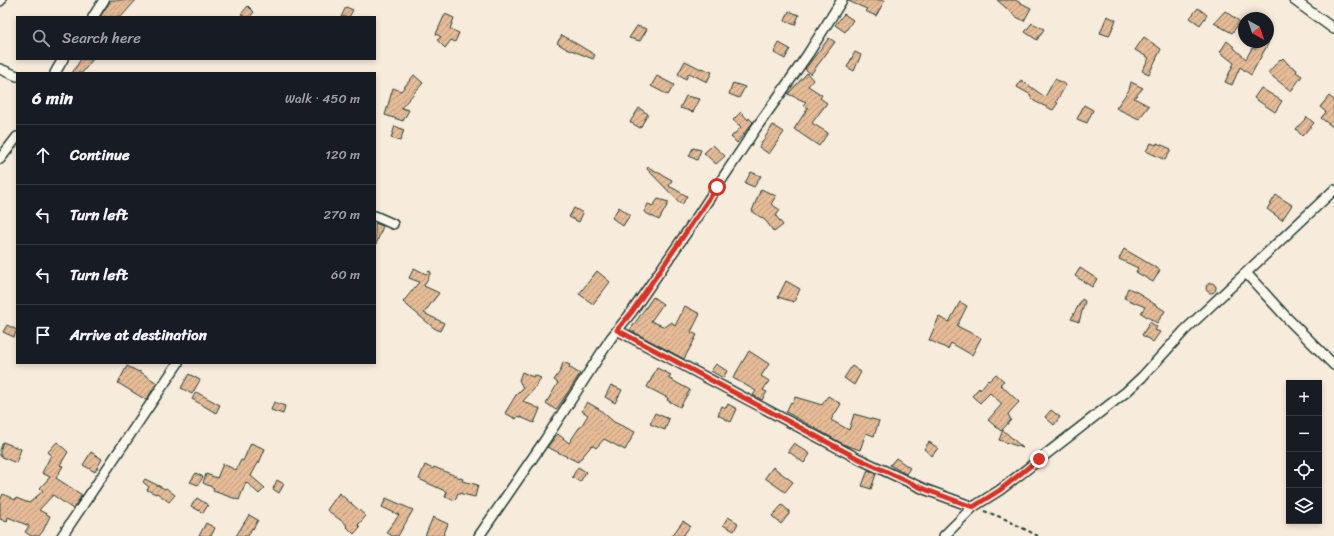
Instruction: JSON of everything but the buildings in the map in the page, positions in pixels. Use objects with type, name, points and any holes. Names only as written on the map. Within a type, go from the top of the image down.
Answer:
[{"type":"street","points":[[94,16],[104,0]]},
{"type":"street","points":[[479,536],[545,440],[610,338],[631,313],[689,229],[756,128],[808,54],[842,0]]},
{"type":"street","points":[[1294,0],[1334,29]]},
{"type":"street","points":[[56,72],[62,60]]},
{"type":"street","points":[[0,69],[16,76]]},
{"type":"street","points":[[0,160],[16,138]]},
{"type":"street","points":[[944,536],[973,507],[1000,490],[1126,392],[1147,372],[1185,330],[1334,190]]},
{"type":"street","points":[[376,216],[393,224]]},
{"type":"street","points":[[1246,274],[1334,365]]},
{"type":"street","points":[[617,330],[857,458],[924,489],[973,507]]},
{"type":"street","points":[[62,536],[177,364]]},
{"type":"path","points":[[973,507],[1003,518],[1038,536]]},
{"type":"route","points":[[717,187],[631,313],[617,330],[736,395],[857,458],[924,489],[973,507],[1000,490],[1039,459]]}]
